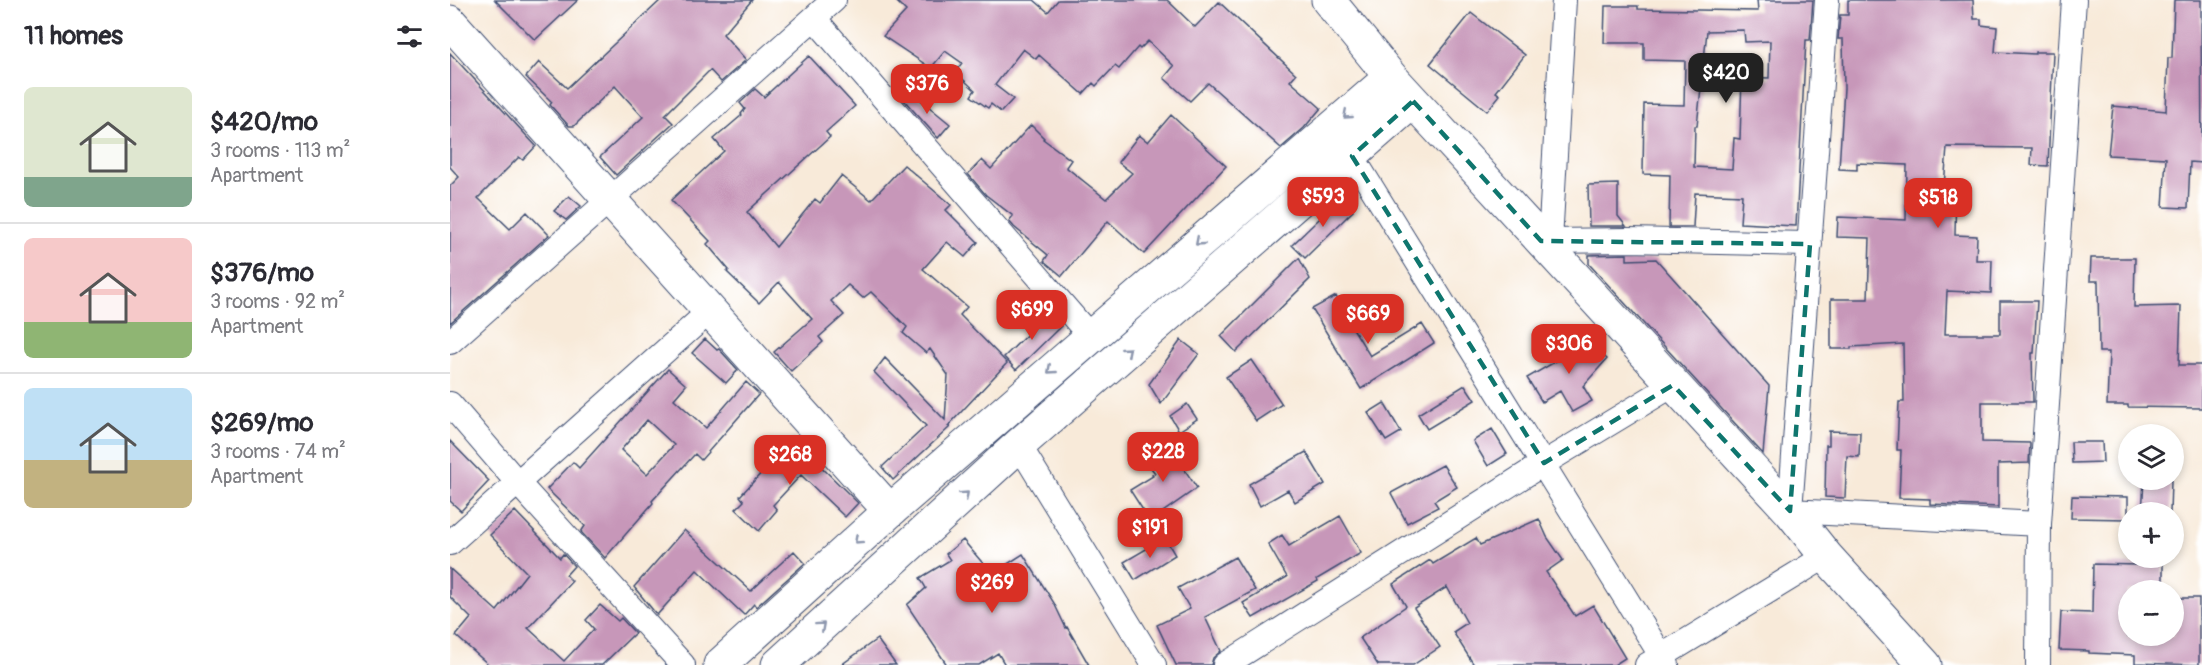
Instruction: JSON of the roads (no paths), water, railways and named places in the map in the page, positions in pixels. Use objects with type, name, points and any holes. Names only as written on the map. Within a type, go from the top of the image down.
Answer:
[{"type":"street","points":[[450,342],[834,0]]},
{"type":"street","points":[[1328,0],[1391,77],[1548,243],[1672,385],[1790,511],[1826,556],[1924,665]]},
{"type":"street","points":[[1548,243],[1564,0]]},
{"type":"street","points":[[1790,511],[1827,0]]},
{"type":"street","points":[[2038,665],[2039,524],[2074,0]]},
{"type":"street","points":[[814,18],[1090,336]]},
{"type":"street","points":[[450,22],[890,511]]},
{"type":"street","points":[[720,665],[890,511],[1391,77]]},
{"type":"street","points":[[778,665],[1019,445],[1413,101]]},
{"type":"street","points":[[1352,156],[1544,463],[1659,662],[1826,556]]},
{"type":"street","points":[[1548,243],[1629,240],[1810,244]]},
{"type":"street","points":[[455,528],[517,482],[710,311]]},
{"type":"street","points":[[1225,665],[1544,463],[1672,385]]},
{"type":"street","points":[[450,404],[517,482],[683,665]]},
{"type":"street","points":[[1019,445],[1154,665]]},
{"type":"street","points":[[1790,511],[2039,524]]}]
